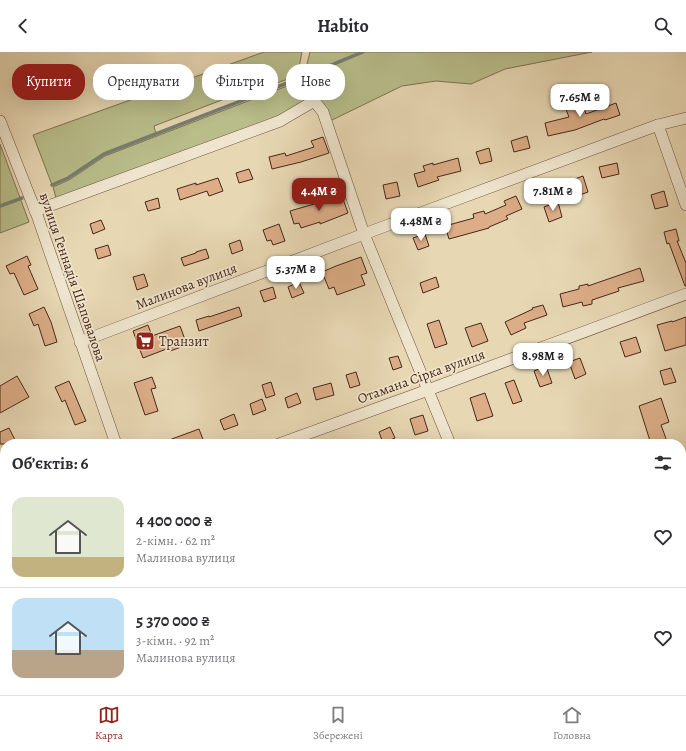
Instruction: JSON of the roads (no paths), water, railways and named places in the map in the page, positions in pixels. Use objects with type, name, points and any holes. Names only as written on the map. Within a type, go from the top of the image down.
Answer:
[{"type":"street","points":[[36,213],[280,121],[312,99],[323,112],[364,234],[448,439]]},
{"type":"street","name":"Малинова вулиця","points":[[80,342],[364,234],[658,125],[686,118]]},
{"type":"street","name":"вулиця Геннадія Шаповалова","points":[[0,121],[36,213],[114,439]]},
{"type":"street","points":[[658,125],[686,205]]},
{"type":"street","name":"Отамана Сірка вулиця","points":[[293,439],[686,294]]},
{"type":"waterway","points":[[52,185],[68,178],[104,154],[363,52]]},
{"type":"waterway","points":[[0,206],[22,198]]},
{"type":"place","name":"Транзит","points":[[145,341]]}]
